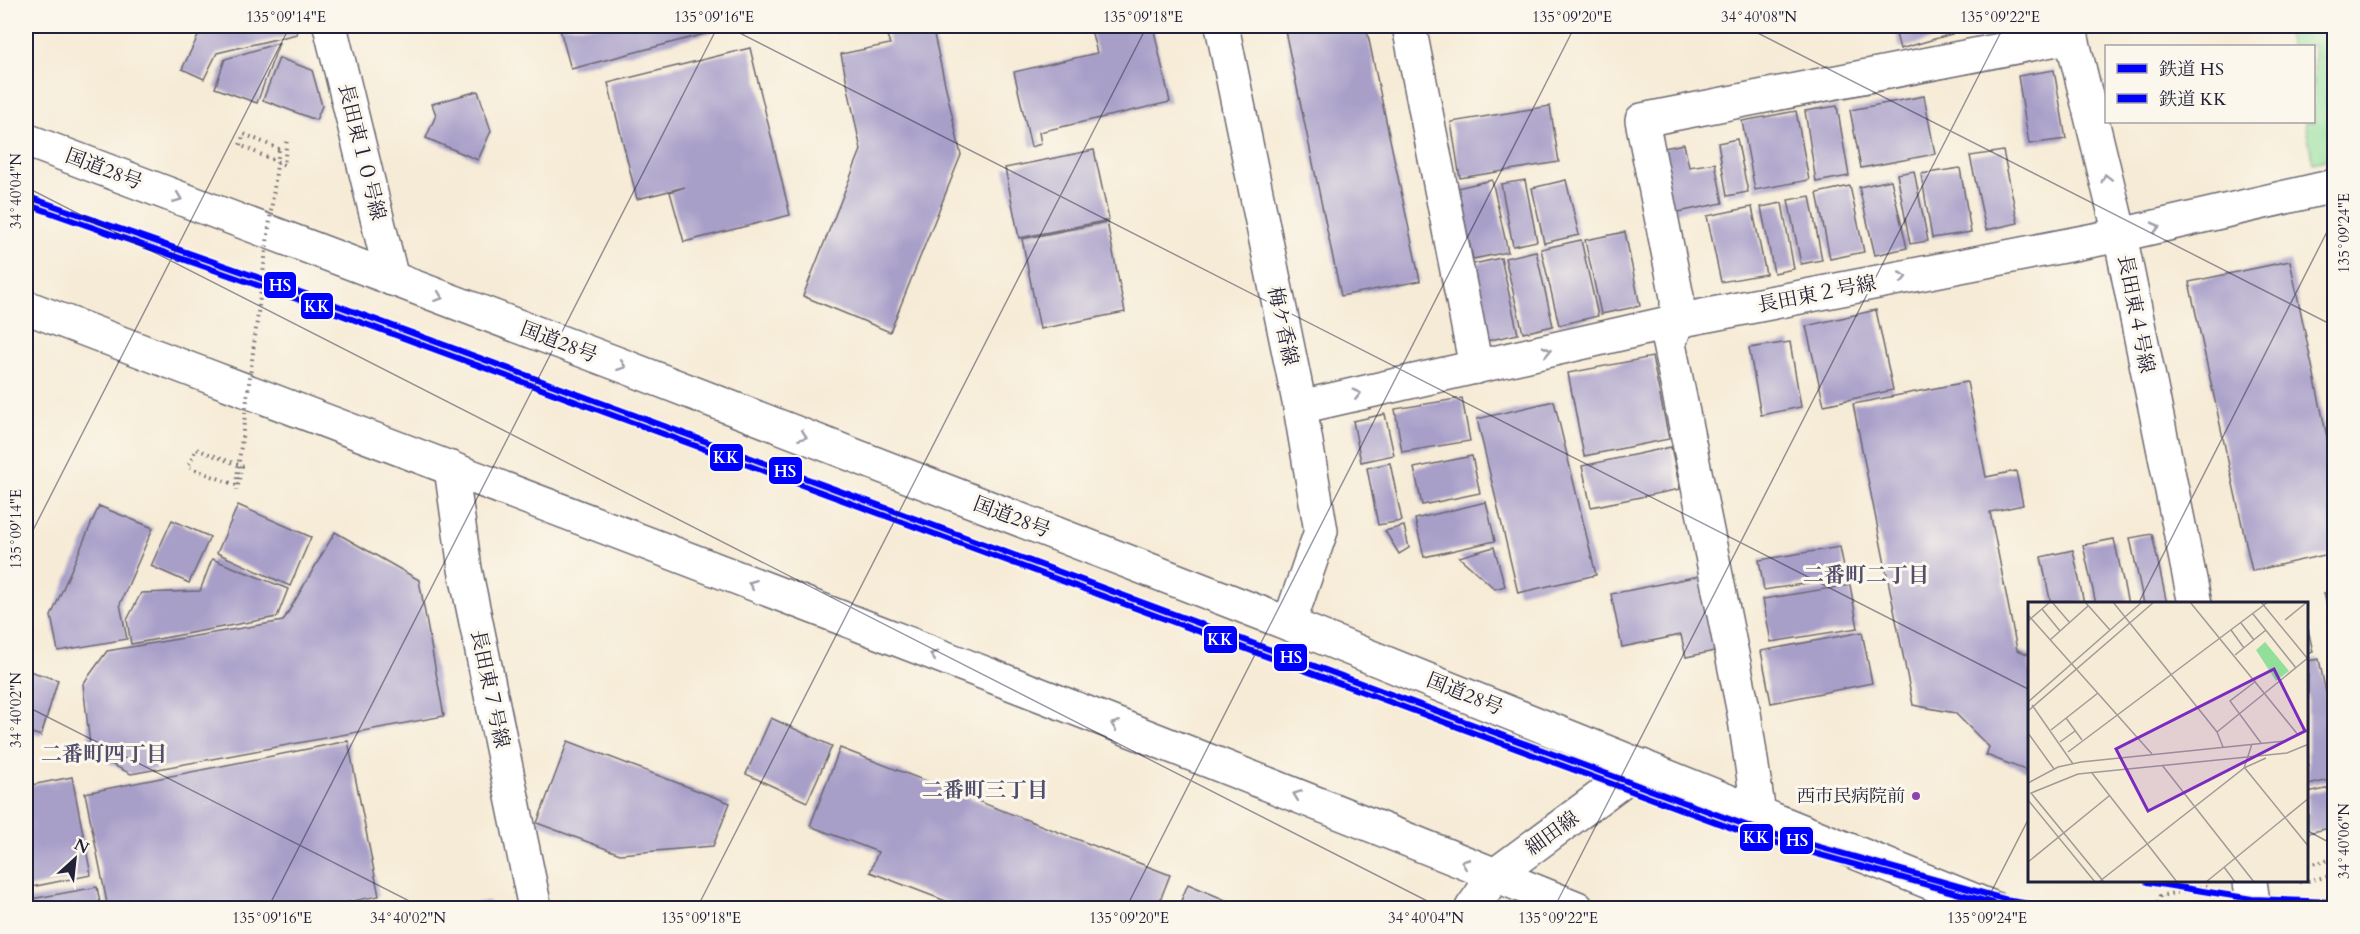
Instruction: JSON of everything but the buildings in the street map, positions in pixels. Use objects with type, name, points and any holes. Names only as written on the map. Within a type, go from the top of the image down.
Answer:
[{"type":"main road","name":"長田東１０号線","points":[[330,26],[392,279]]},
{"type":"main road","name":"梅ケ香線","points":[[1222,26],[1300,407],[1321,531],[1289,624]]},
{"type":"main road","points":[[1409,26],[1476,367]]},
{"type":"main road","points":[[1759,814],[1744,713],[1669,345],[1677,321],[1677,297],[1642,120],[2071,31]]},
{"type":"main road","name":"長田東４号線","points":[[2071,31],[2120,235],[2195,602]]},
{"type":"main road","name":"国道28号","points":[[26,140],[1289,624],[1994,909]]},
{"type":"main road","name":"長田東２号線","points":[[1300,407],[1677,321],[2120,235],[2334,186]]},
{"type":"main road","points":[[26,307],[451,468],[1352,816],[1577,909]]},
{"type":"main road","name":"長田東７号線","points":[[451,468],[465,569],[535,909]]},
{"type":"main road","name":"細田線","points":[[1472,909],[1495,875],[1642,766]]},
{"type":"main road","points":[[2250,883],[2254,909]]},
{"type":"path","points":[[237,490],[242,466],[196,449],[188,467],[236,485],[279,149],[244,134],[240,145],[284,165],[287,138]]},
{"type":"path","points":[[2309,865],[2334,859]]},
{"type":"path","points":[[2309,881],[2334,875]]},
{"type":"path","points":[[2154,909],[2160,896],[2217,884]]},
{"type":"green space","points":[[2285,26],[2334,26],[2334,158],[2313,163],[2305,123],[2315,123],[2315,45],[2290,45]]},
{"type":"rail line","name":"HS","points":[[26,196],[317,298],[1759,830],[2011,901],[2057,908]]},
{"type":"rail line","name":"KK","points":[[26,204],[314,305],[1756,837],[2010,908]]},
{"type":"rail line","name":"HS","points":[[2153,883],[2252,899],[2334,902]]},
{"type":"place","name":"西市民病院前","points":[[1916,796]]},
{"type":"district","name":"二番町二丁目","points":[[1866,575]]},
{"type":"district","name":"二番町四丁目","points":[[104,754]]},
{"type":"district","name":"二番町三丁目","points":[[985,790]]}]
